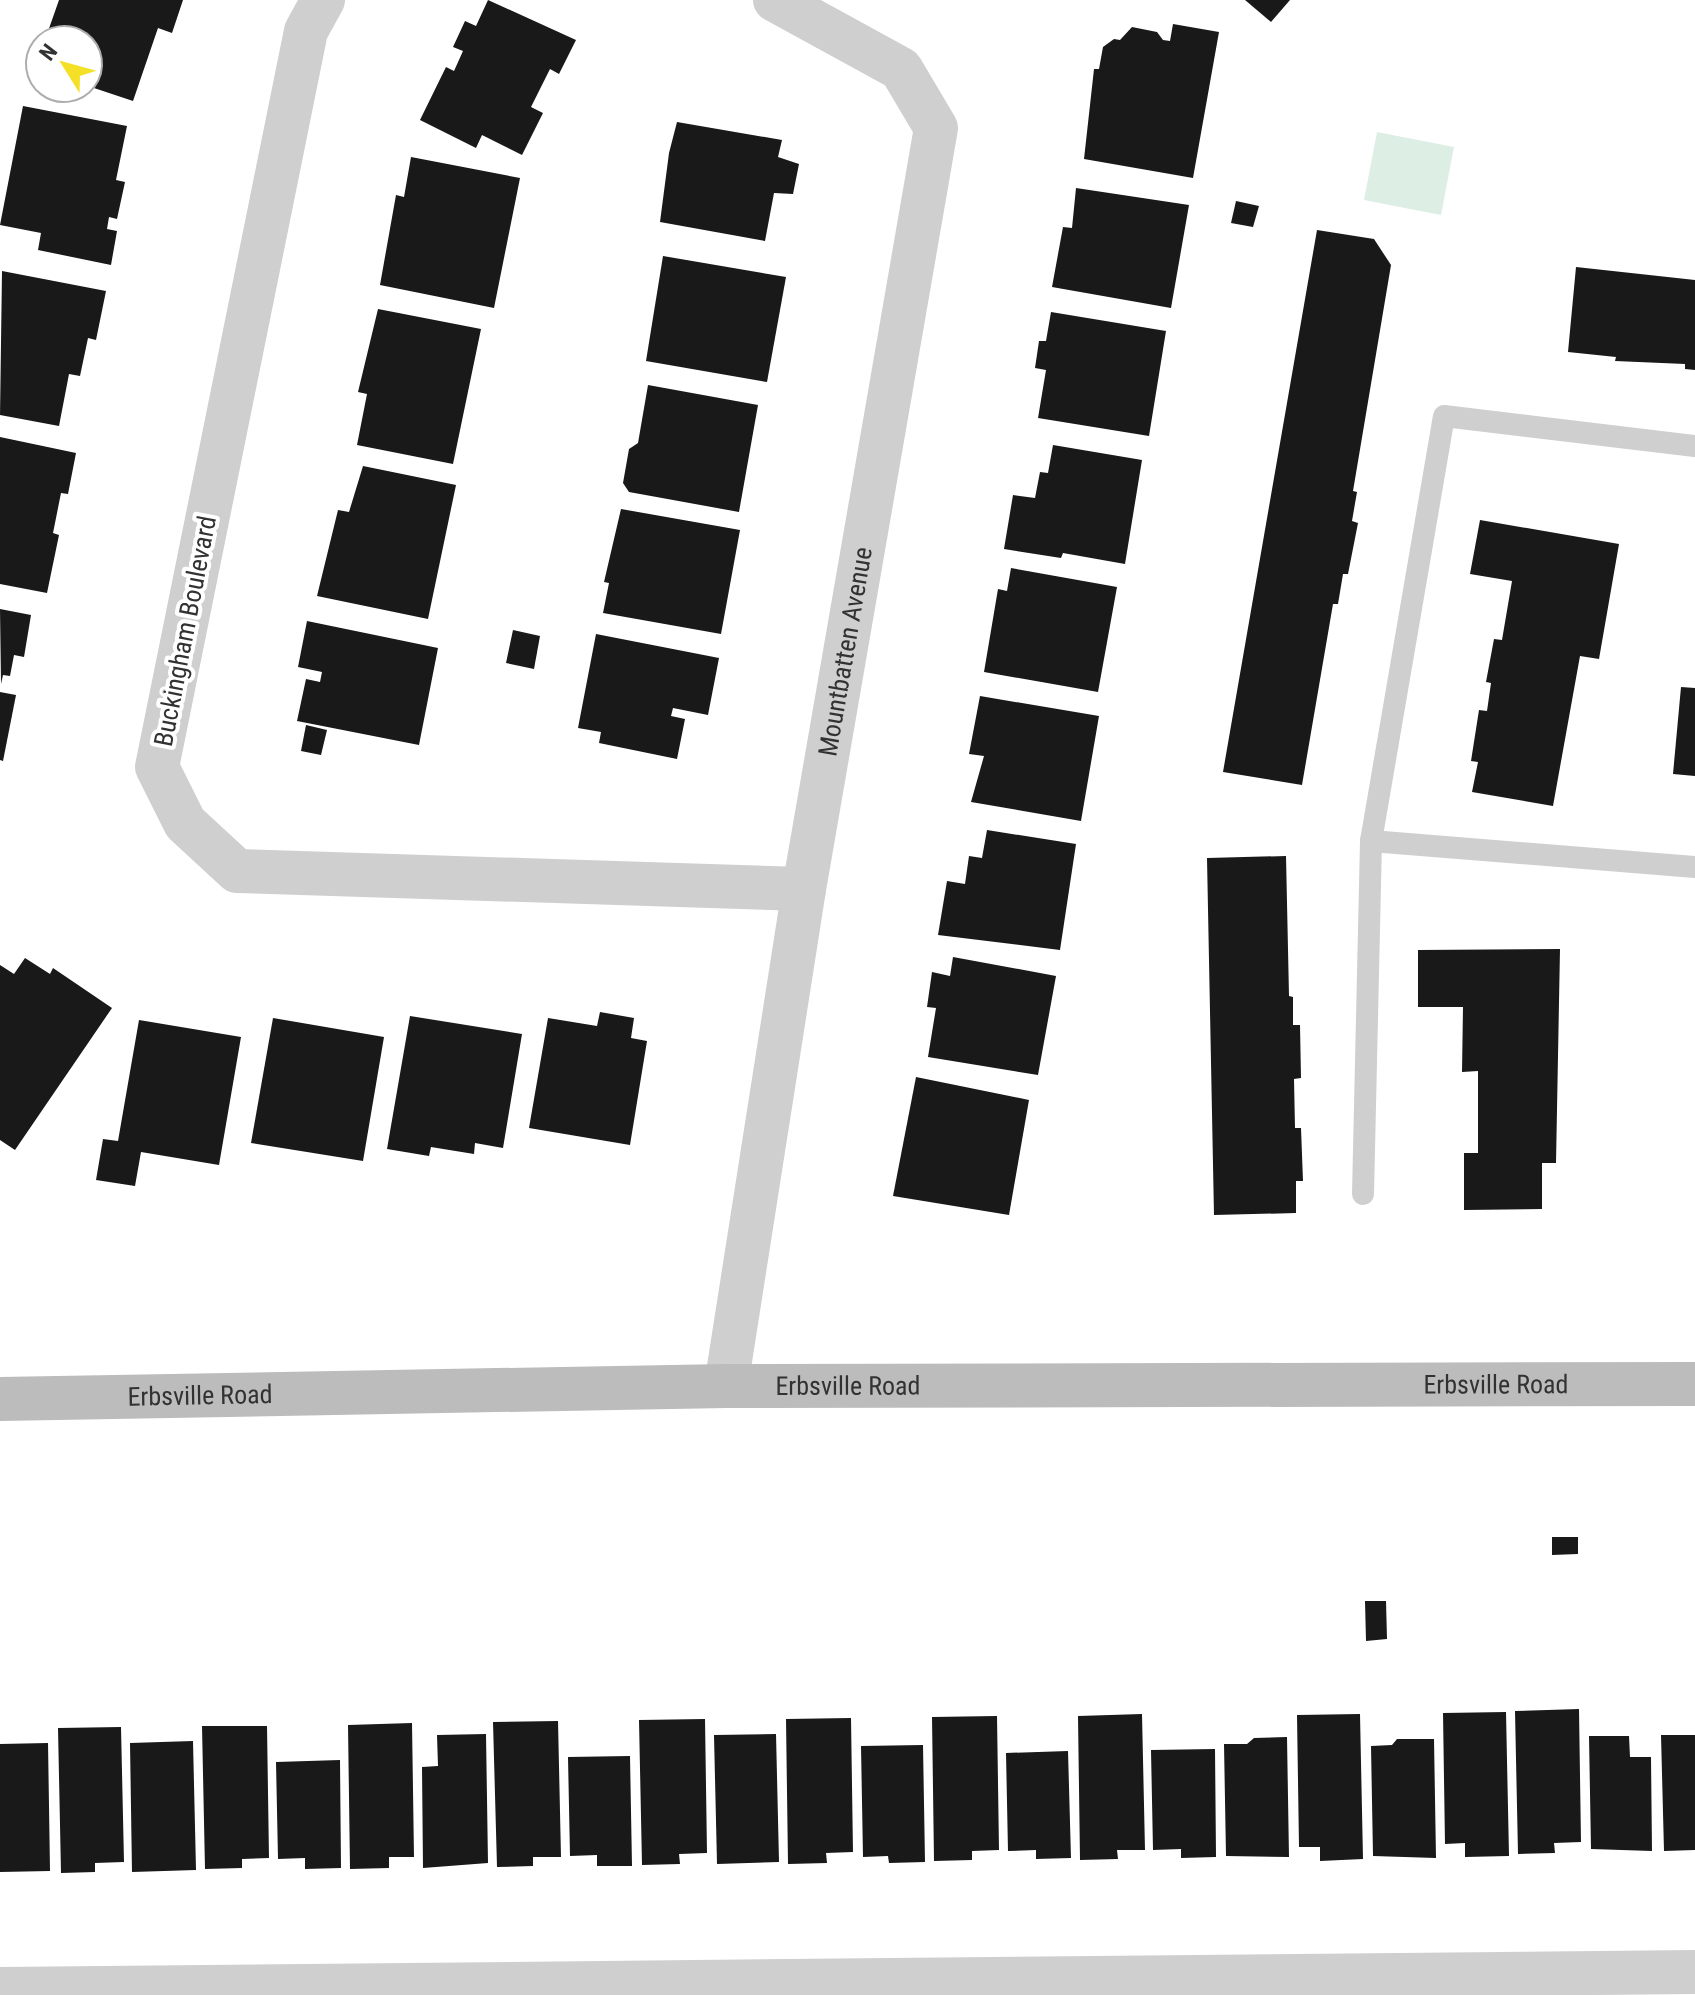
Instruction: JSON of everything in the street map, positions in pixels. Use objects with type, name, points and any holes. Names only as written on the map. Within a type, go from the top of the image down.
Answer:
[{"type":"main road","name":"Erbsville Road","points":[[0,1399],[726,1386],[1695,1384]]},
{"type":"street","name":"Buckingham Boulevard","points":[[323,0],[306,31],[157,767],[185,823],[237,871],[804,889]]},
{"type":"street","name":"Mountbatten Avenue","points":[[726,1386],[804,889],[936,128],[901,69],[775,0]]},
{"type":"street","points":[[0,1989],[1695,1972]]},
{"type":"lane","points":[[1363,1194],[1371,841],[1444,416],[1695,446]]},
{"type":"lane","points":[[1371,841],[1695,867]]},
{"type":"shaded area","points":[[1377,132],[1454,147],[1441,215],[1364,200]]},
{"type":"building","points":[[59,0],[183,0],[172,33],[158,28],[133,101],[104,91],[104,24],[51,24]]},
{"type":"building","points":[[488,0],[576,40],[559,74],[550,69],[531,107],[543,113],[522,155],[482,135],[476,148],[420,120],[446,67],[454,71],[463,51],[453,47],[465,21],[476,26]]},
{"type":"building","points":[[1245,0],[1290,0],[1271,22]]},
{"type":"building","points":[[1173,24],[1219,32],[1193,178],[1084,159],[1094,69],[1099,69],[1103,47],[1114,39],[1120,40],[1132,27],[1157,32],[1163,40],[1170,41]]},
{"type":"building","points":[[23,106],[127,126],[116,180],[125,182],[117,219],[109,217],[107,229],[117,231],[111,265],[38,250],[41,233],[0,225]]},
{"type":"building","points":[[677,122],[782,140],[778,157],[799,164],[793,194],[774,193],[765,241],[660,222],[669,153]]},
{"type":"building","points":[[411,157],[520,178],[494,308],[380,285],[396,195],[404,197]]},
{"type":"building","points":[[1076,188],[1189,205],[1171,308],[1052,287],[1063,227],[1072,228]]},
{"type":"building","points":[[1236,201],[1259,206],[1253,227],[1231,223]]},
{"type":"building","points":[[1317,230],[1374,239],[1391,265],[1353,491],[1357,492],[1352,521],[1358,523],[1348,574],[1343,574],[1338,604],[1333,604],[1302,785],[1223,772]]},
{"type":"building","points":[[663,256],[786,277],[767,382],[646,361]]},
{"type":"building","points":[[1576,267],[1695,280],[1695,370],[1685,369],[1685,364],[1615,361],[1616,357],[1568,352]]},
{"type":"building","points":[[2,271],[106,291],[96,340],[88,338],[80,376],[69,374],[59,426],[0,415]]},
{"type":"building","points":[[378,309],[481,329],[453,464],[357,445],[367,394],[358,392]]},
{"type":"building","points":[[1051,312],[1166,331],[1149,436],[1038,418],[1046,370],[1035,368],[1039,341],[1046,341]]},
{"type":"building","points":[[648,385],[758,405],[739,512],[629,492],[623,483],[629,449],[638,443]]},
{"type":"building","points":[[0,437],[76,453],[68,494],[61,493],[53,533],[59,535],[47,593],[0,584]]},
{"type":"building","points":[[1053,445],[1142,460],[1125,564],[1063,553],[1061,558],[1004,549],[1013,495],[1035,498],[1040,472],[1048,473]]},
{"type":"building","points":[[363,466],[456,485],[428,619],[317,596],[338,510],[349,512]]},
{"type":"building","points":[[621,509],[740,530],[721,634],[603,613],[609,583],[604,582]]},
{"type":"building","points":[[1480,520],[1619,544],[1599,659],[1580,656],[1553,806],[1472,792],[1478,762],[1471,761],[1479,710],[1487,711],[1491,683],[1486,682],[1494,639],[1502,640],[1512,581],[1470,574]]},
{"type":"building","points":[[1011,568],[1117,587],[1098,692],[984,672],[998,589],[1007,591]]},
{"type":"building","points":[[0,609],[31,615],[24,657],[14,655],[10,676],[3,675],[1,684]]},
{"type":"building","points":[[307,621],[438,648],[419,745],[297,721],[306,679],[320,682],[322,672],[298,667]]},
{"type":"building","points":[[513,630],[540,636],[534,669],[506,663]]},
{"type":"building","points":[[596,634],[719,658],[708,715],[673,708],[671,716],[685,719],[677,759],[599,743],[601,732],[578,728]]},
{"type":"building","points":[[1681,687],[1695,688],[1695,776],[1673,774]]},
{"type":"building","points":[[0,692],[16,695],[3,761],[0,760]]},
{"type":"building","points":[[980,696],[1099,716],[1081,821],[971,802],[984,756],[969,754]]},
{"type":"building","points":[[306,725],[327,730],[321,755],[301,751]]},
{"type":"building","points":[[987,830],[1076,844],[1060,950],[938,935],[947,881],[965,884],[969,856],[982,858]]},
{"type":"building","points":[[1286,856],[1289,996],[1293,997],[1293,1025],[1300,1025],[1301,1078],[1294,1079],[1295,1128],[1301,1128],[1303,1181],[1296,1181],[1296,1213],[1214,1215],[1207,858]]},
{"type":"building","points":[[1560,949],[1556,1163],[1542,1163],[1542,1209],[1464,1210],[1464,1153],[1478,1153],[1478,1071],[1462,1072],[1463,1007],[1418,1007],[1418,950]]},
{"type":"building","points":[[953,957],[1056,976],[1038,1075],[928,1057],[936,1008],[927,1007],[932,972],[950,976]]},
{"type":"building","points":[[25,958],[50,974],[53,968],[112,1008],[15,1150],[0,1140],[0,965],[14,974]]},
{"type":"building","points":[[600,1012],[634,1018],[631,1038],[647,1041],[630,1145],[529,1128],[548,1018],[597,1026]]},
{"type":"building","points":[[410,1016],[522,1034],[503,1148],[475,1143],[474,1154],[431,1147],[429,1156],[387,1149]]},
{"type":"building","points":[[273,1018],[384,1037],[363,1161],[251,1143]]},
{"type":"building","points":[[139,1020],[241,1037],[219,1165],[141,1152],[135,1186],[96,1180],[103,1139],[118,1141]]},
{"type":"building","points":[[916,1077],[1029,1100],[1009,1215],[893,1196]]},
{"type":"building","points":[[1552,1537],[1578,1537],[1578,1554],[1552,1555]]},
{"type":"building","points":[[1365,1601],[1386,1601],[1387,1639],[1366,1641]]},
{"type":"building","points":[[1579,1709],[1581,1842],[1554,1843],[1555,1853],[1518,1854],[1515,1711]]},
{"type":"building","points":[[1506,1712],[1509,1856],[1465,1857],[1465,1843],[1445,1844],[1443,1713]]},
{"type":"building","points":[[1142,1714],[1145,1850],[1117,1850],[1118,1859],[1080,1860],[1078,1716]]},
{"type":"building","points":[[1360,1714],[1363,1859],[1320,1861],[1320,1847],[1299,1847],[1297,1715]]},
{"type":"building","points":[[997,1716],[999,1850],[972,1851],[972,1860],[934,1861],[932,1717]]},
{"type":"building","points":[[851,1718],[853,1852],[826,1853],[827,1863],[788,1864],[786,1719]]},
{"type":"building","points":[[705,1719],[707,1853],[679,1854],[680,1864],[642,1865],[639,1720]]},
{"type":"building","points":[[558,1721],[561,1857],[533,1857],[533,1866],[497,1867],[493,1722]]},
{"type":"building","points":[[412,1723],[414,1857],[389,1857],[389,1868],[350,1869],[348,1725]]},
{"type":"building","points":[[202,1726],[267,1726],[269,1858],[242,1859],[242,1868],[205,1869]]},
{"type":"building","points":[[121,1727],[124,1862],[95,1863],[95,1872],[61,1873],[58,1728]]},
{"type":"building","points":[[486,1734],[488,1863],[423,1868],[422,1767],[438,1766],[437,1735]]},
{"type":"building","points":[[776,1734],[779,1862],[717,1864],[714,1735]]},
{"type":"building","points":[[1661,1735],[1695,1735],[1695,1850],[1664,1851]]},
{"type":"building","points":[[1589,1736],[1629,1736],[1630,1757],[1651,1757],[1652,1851],[1591,1849]]},
{"type":"building","points":[[1287,1737],[1289,1857],[1226,1856],[1224,1744],[1247,1744],[1254,1738]]},
{"type":"building","points":[[1397,1739],[1434,1739],[1436,1858],[1373,1856],[1371,1746],[1392,1745]]},
{"type":"building","points":[[193,1741],[196,1870],[132,1872],[130,1743]]},
{"type":"building","points":[[48,1743],[50,1871],[0,1872],[0,1744]]},
{"type":"building","points":[[923,1745],[925,1862],[889,1863],[888,1856],[863,1857],[861,1746]]},
{"type":"building","points":[[1215,1749],[1216,1857],[1181,1858],[1181,1849],[1153,1850],[1151,1750]]},
{"type":"building","points":[[1068,1751],[1071,1858],[1036,1859],[1036,1850],[1008,1851],[1006,1753]]},
{"type":"building","points":[[630,1756],[632,1866],[597,1866],[597,1855],[570,1856],[568,1757]]},
{"type":"building","points":[[340,1760],[341,1868],[305,1869],[305,1858],[278,1859],[276,1762]]}]
